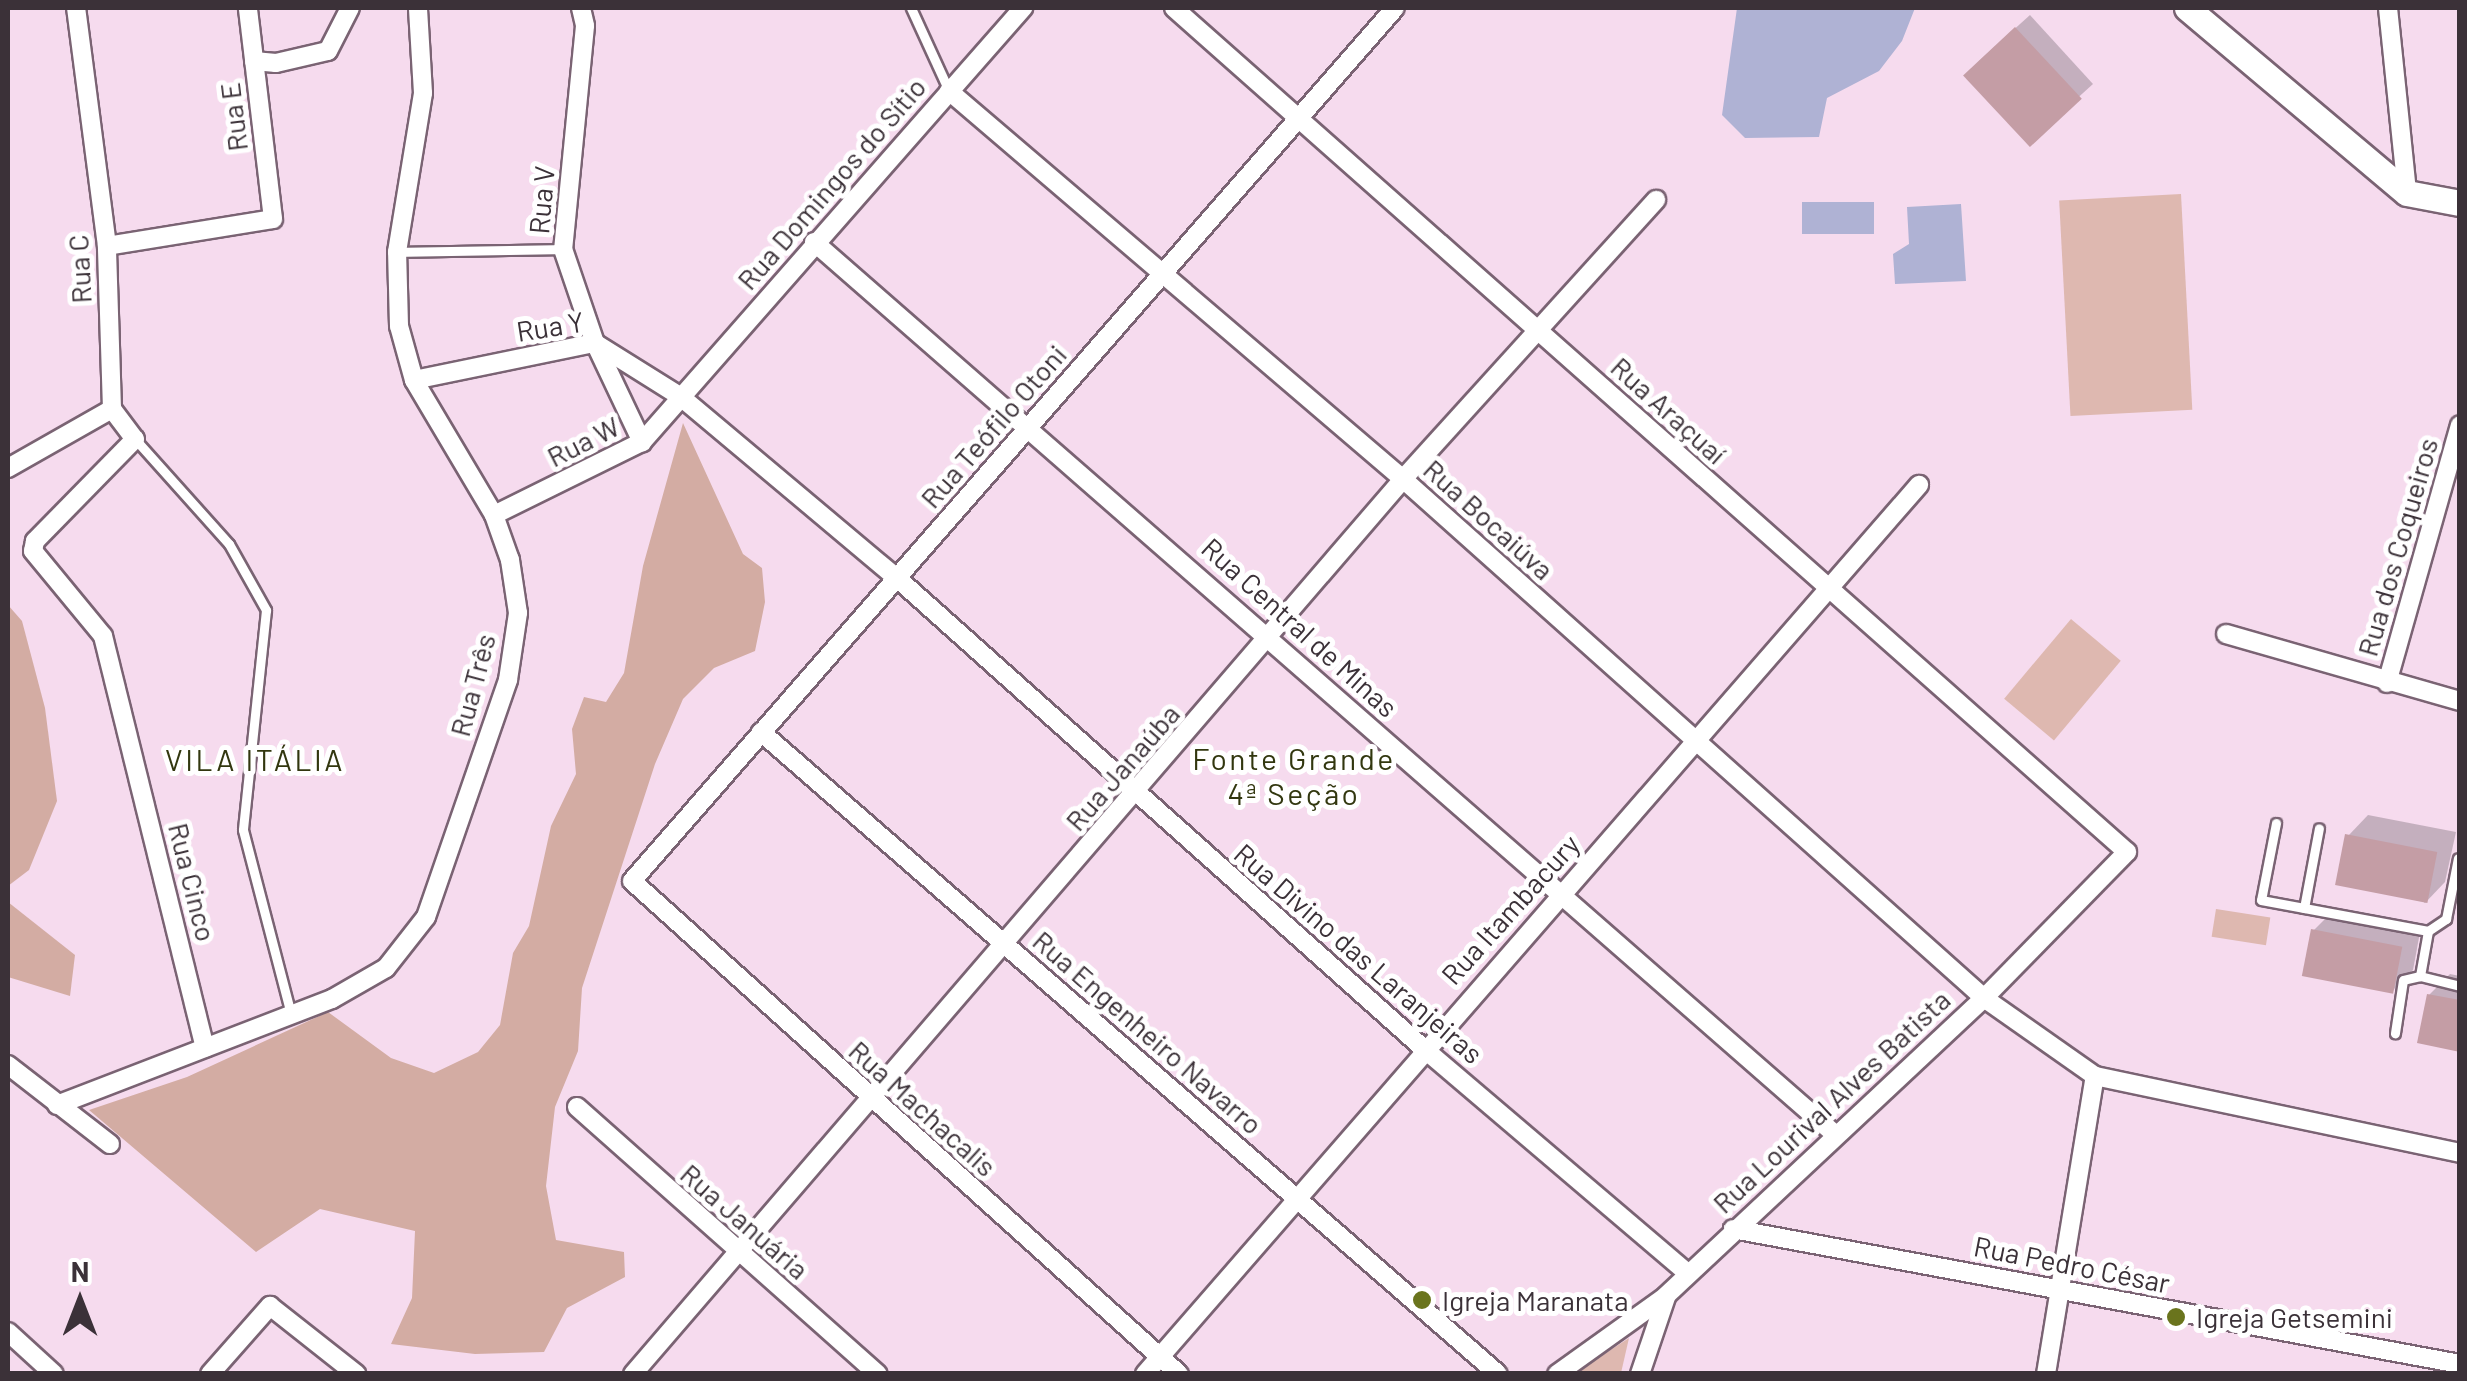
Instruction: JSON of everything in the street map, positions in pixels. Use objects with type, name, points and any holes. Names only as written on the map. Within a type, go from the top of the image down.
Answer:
[{"type":"street","name":"Rua C","points":[[76,8],[107,246],[112,409]]},
{"type":"street","name":"Rua E","points":[[107,246],[273,220],[248,8]]},
{"type":"street","points":[[254,61],[276,63],[328,51],[350,8]]},
{"type":"street","name":"Rua Três","points":[[57,1105],[291,1014],[386,968],[426,917],[508,680],[518,613],[510,560],[494,515],[414,380],[399,326],[397,252],[423,93],[418,8]]},
{"type":"street","name":"Rua V","points":[[581,8],[585,26],[564,249],[595,343],[642,442]]},
{"type":"street","name":"Rua Domingos do Sítio","points":[[681,397],[1023,8]]},
{"type":"street","name":"Rua Araçuaí","points":[[1174,8],[2127,852]]},
{"type":"street","name":"Rua Teófilo Otoni","points":[[632,882],[1395,8]]},
{"type":"street","points":[[2187,8],[2407,192],[2460,202]]},
{"type":"street","points":[[2388,8],[2407,192]]},
{"type":"street","name":"Rua Bocaiúva","points":[[949,91],[1403,478],[1984,998],[2095,1076]]},
{"type":"street","name":"Rua Janaúba","points":[[633,1374],[867,1096],[1006,945],[1271,638],[1403,478],[1656,200]]},
{"type":"street","name":"Rua Central de Minas","points":[[814,242],[1030,425],[1560,896],[1836,1135]]},
{"type":"street","name":"Rua Y","points":[[414,380],[595,343],[681,397]]},
{"type":"street","name":"Rua W","points":[[494,515],[642,442],[681,397]]},
{"type":"street","name":"Rua Divino das Laranjeiras","points":[[681,397],[896,578],[1423,1048],[1686,1272]]},
{"type":"street","points":[[8,468],[112,409],[136,439]]},
{"type":"street","name":"Rua dos Coqueiros","points":[[2387,684],[2460,426]]},
{"type":"street","name":"Rua Cinco","points":[[136,439],[35,541],[33,550],[104,636],[206,1048]]},
{"type":"street","name":"Rua Itambacury","points":[[1146,1374],[1423,1048],[1919,484]]},
{"type":"street","points":[[2226,634],[2387,684],[2460,701]]},
{"type":"street","name":"Rua Engenheiro Navarro","points":[[761,732],[1498,1374]]},
{"type":"street","name":"Rua Lourival Alves Batista","points":[[1557,1374],[1666,1296],[1686,1272],[1984,998],[2127,852]]},
{"type":"street","name":"Rua Machacalis","points":[[632,882],[1179,1374]]},
{"type":"street","points":[[8,1065],[110,1144]]},
{"type":"street","points":[[2046,1374],[2095,1076],[2460,1153]]},
{"type":"street","name":"Rua Januária","points":[[577,1108],[878,1374]]},
{"type":"street","name":"Rua Pedro César","points":[[1733,1229],[2460,1364]]},
{"type":"street","points":[[1640,1374],[1666,1296]]},
{"type":"street","points":[[210,1374],[270,1306],[356,1374]]},
{"type":"street","points":[[8,1332],[54,1374]]},
{"type":"lane","points":[[911,8],[949,91]]},
{"type":"lane","points":[[397,252],[564,249]]},
{"type":"lane","points":[[136,439],[229,544],[266,610],[243,830],[291,1014]]},
{"type":"lane","points":[[2276,823],[2261,900],[2428,931],[2446,920],[2458,858]]},
{"type":"lane","points":[[2304,908],[2318,828]]},
{"type":"lane","points":[[2420,976],[2428,931]]},
{"type":"lane","points":[[2394,1032],[2403,980],[2420,976],[2460,986]]},
{"type":"shaded area","points":[[2181,194],[2192,410],[2070,416],[2059,200]]},
{"type":"shaded area","points":[[683,423],[743,554],[762,568],[765,602],[755,651],[714,668],[683,699],[655,764],[582,988],[578,1051],[555,1107],[546,1186],[556,1240],[624,1252],[625,1277],[567,1308],[544,1352],[475,1354],[391,1344],[412,1298],[415,1231],[320,1209],[256,1252],[89,1110],[187,1077],[328,1012],[391,1058],[434,1073],[478,1052],[500,1025],[513,953],[529,926],[551,826],[576,774],[572,729],[584,697],[606,702],[624,673],[643,566]]},
{"type":"shaded area","points":[[8,605],[22,621],[45,708],[57,801],[29,870],[8,886]]},
{"type":"shaded area","points":[[2071,619],[2121,661],[2054,740],[2004,699]]},
{"type":"shaded area","points":[[8,902],[75,955],[70,996],[8,977]]},
{"type":"shaded area","points":[[2216,909],[2270,918],[2266,945],[2212,937]]},
{"type":"shaded area","points":[[1629,1338],[1621,1373],[1575,1373]]},
{"type":"water","points":[[1737,8],[1915,8],[1902,41],[1879,71],[1827,98],[1819,137],[1745,138],[1722,115]]},
{"type":"water","points":[[1802,202],[1874,202],[1874,234],[1802,234]]},
{"type":"water","points":[[1961,204],[1966,281],[1895,284],[1893,254],[1909,244],[1907,207]]},
{"type":"building","points":[[2015,27],[2082,99],[2030,147],[1963,75]]},
{"type":"building","points":[[2345,834],[2437,852],[2427,903],[2335,885]]},
{"type":"building","points":[[2311,929],[2402,947],[2393,994],[2302,976]]},
{"type":"building","points":[[2427,994],[2460,1000],[2460,1052],[2417,1043]]},
{"type":"place","name":"Igreja Maranata","points":[[1422,1300]]},
{"type":"place","name":"Igreja Getsemini","points":[[2176,1317]]},
{"type":"district","name":"VILA ITÁLIA","points":[[255,759]]},
{"type":"district","name":"Fonte Grande 4ª Seção","points":[[1294,775]]}]
